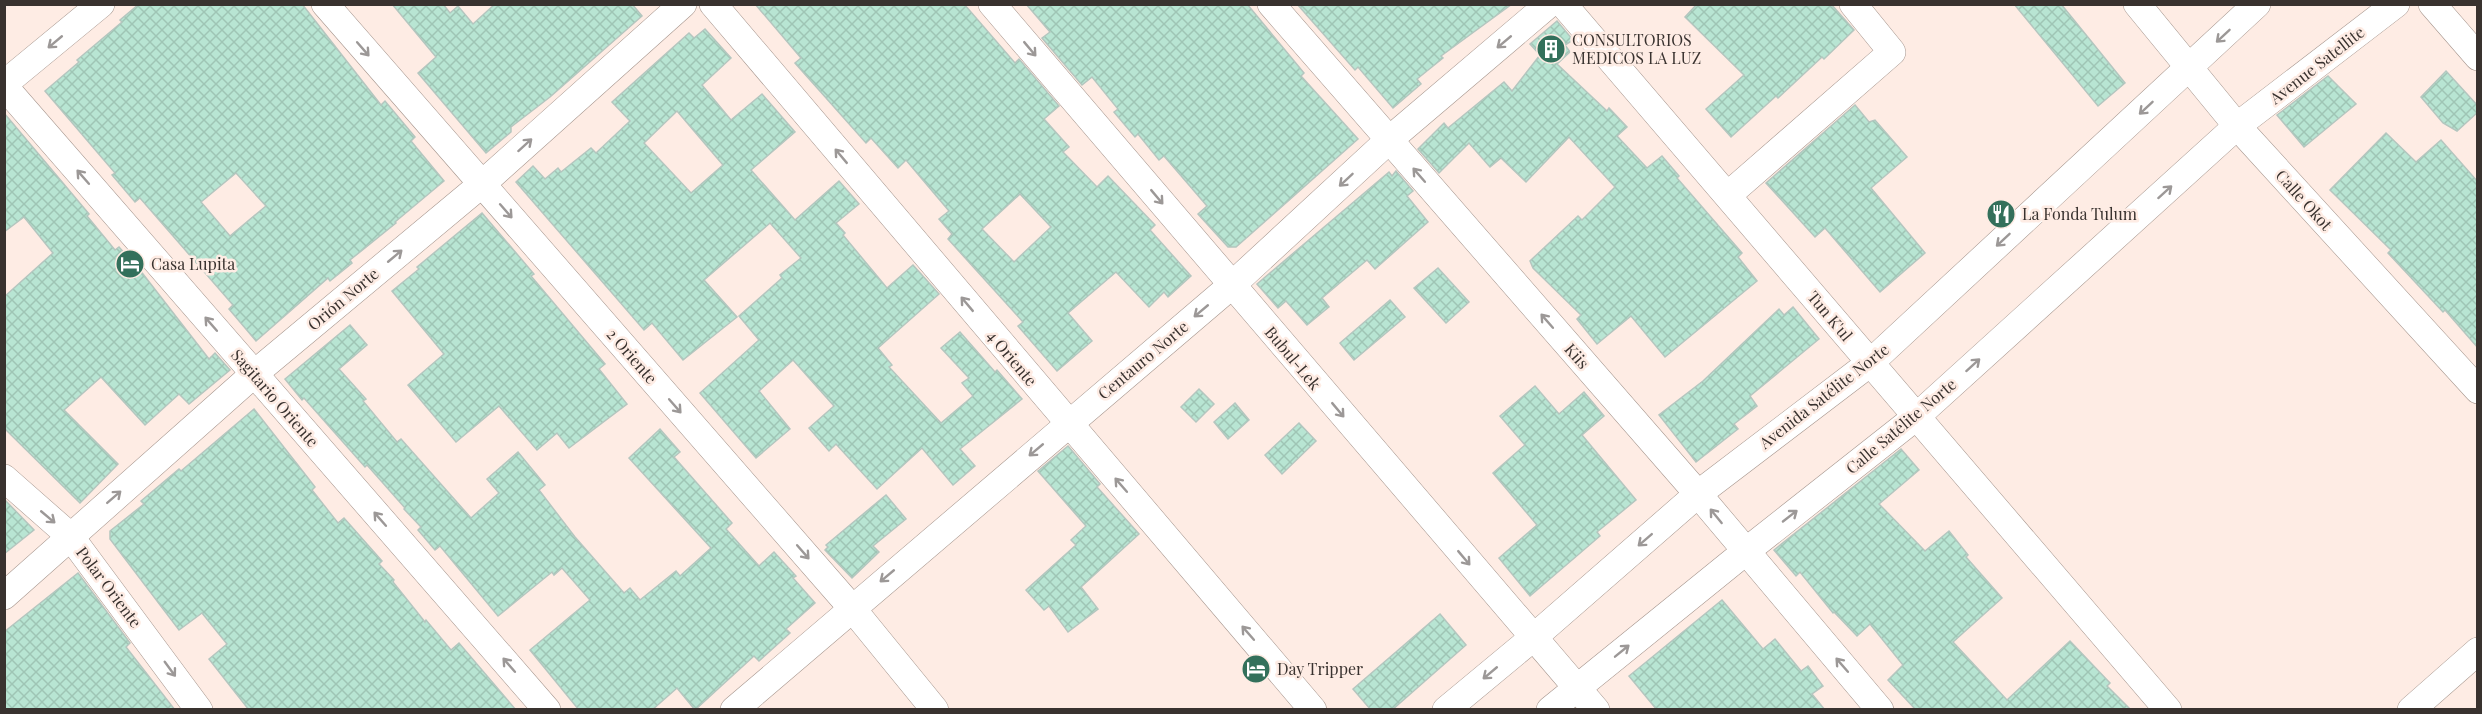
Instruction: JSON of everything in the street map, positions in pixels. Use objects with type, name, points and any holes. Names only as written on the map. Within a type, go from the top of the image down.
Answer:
[{"type":"street","points":[[4,85],[100,4]]},
{"type":"street","name":"2 Oriente","points":[[325,4],[851,607],[936,710]]},
{"type":"street","name":"Orión Norte","points":[[4,596],[254,374],[482,184],[683,4]]},
{"type":"street","name":"4 Oriente","points":[[713,4],[1313,710]]},
{"type":"street","name":"Bubul-Lek","points":[[992,4],[1596,710]]},
{"type":"street","name":"Kiis","points":[[1271,4],[1698,494],[1880,710]]},
{"type":"street","name":"Centauro Norte","points":[[734,710],[851,607],[1232,285],[1389,140],[1549,4]]},
{"type":"street","name":"Tun K'ul","points":[[1563,4],[2168,710]]},
{"type":"street","points":[[1728,195],[1892,52],[1853,4]]},
{"type":"street","name":"Calle Okot","points":[[2137,4],[2237,126],[2478,390]]},
{"type":"street","name":"Avenida Satélite Norte","points":[[1446,710],[1534,637],[1698,494],[1870,363],[2257,4]]},
{"type":"street","name":"Avenue Satellite","points":[[2237,126],[2396,4]]},
{"type":"street","points":[[2432,4],[2478,57]]},
{"type":"street","name":"Sagitario Oriente","points":[[4,85],[547,710]]},
{"type":"street","name":"Calle Satélite Norte","points":[[1550,710],[1916,417],[2237,126]]},
{"type":"street","name":"Polar Oriente","points":[[4,478],[70,536],[199,710]]},
{"type":"street","points":[[2411,710],[2478,651]]},
{"type":"building","points":[[139,4],[302,4],[381,105],[385,101],[415,137],[411,141],[444,181],[350,260],[352,263],[330,281],[328,278],[256,341],[229,309],[233,305],[140,198],[135,202],[112,175],[115,173],[45,91],[122,22],[120,20]],"holes":[[[236,173],[266,206],[230,236],[201,202]]]},
{"type":"building","points":[[392,4],[443,4],[450,13],[458,6],[473,24],[495,4],[632,4],[642,16],[550,97],[511,127],[511,132],[486,153],[418,73],[436,57]]},
{"type":"building","points":[[755,4],[964,4],[1015,63],[1019,59],[1059,106],[1044,119],[1069,147],[1063,152],[1097,187],[1108,176],[1155,225],[1150,230],[1191,276],[1168,297],[1164,292],[1149,307],[1116,272],[1068,313],[1092,341],[1057,371],[1018,326],[1023,322],[948,239],[952,234],[939,219],[949,211],[906,160],[898,168],[871,138],[866,143],[795,63],[801,58]],"holes":[[[1020,194],[1051,227],[1014,262],[982,229]]]},
{"type":"building","points":[[1026,4],[1247,4],[1304,73],[1301,76],[1358,139],[1236,247],[1228,247],[1198,214],[1207,206],[1164,156],[1159,160],[1138,134],[1135,137],[1114,112],[1118,109],[1092,77],[1082,85],[1042,38],[1050,32]]},
{"type":"building","points":[[1297,4],[1512,4],[1441,56],[1443,58],[1417,79],[1421,84],[1393,108],[1358,67],[1355,70]]},
{"type":"building","points":[[1697,4],[1831,4],[1854,30],[1824,59],[1822,57],[1731,137],[1706,109],[1744,75],[1685,17]]},
{"type":"building","points":[[2014,4],[2061,4],[2125,83],[2098,106]]},
{"type":"building","points":[[1557,21],[1573,40],[1565,45],[1570,52],[1557,64],[1607,111],[1609,108],[1627,127],[1617,136],[1647,168],[1662,156],[1679,176],[1677,178],[1742,253],[1738,257],[1757,281],[1665,357],[1631,316],[1597,344],[1577,319],[1581,315],[1533,268],[1530,261],[1578,216],[1582,220],[1615,187],[1569,137],[1526,182],[1501,158],[1490,167],[1469,143],[1439,173],[1418,149],[1444,123],[1448,128],[1504,82],[1512,91],[1540,55],[1530,44]]},
{"type":"building","points":[[705,29],[731,58],[702,85],[731,120],[762,94],[795,132],[751,170],[795,220],[839,181],[859,204],[836,223],[845,233],[843,235],[887,288],[913,265],[939,294],[878,348],[892,365],[889,367],[941,423],[973,396],[962,383],[969,378],[941,348],[960,332],[1022,399],[960,449],[975,466],[953,485],[922,448],[877,489],[836,444],[829,451],[809,428],[834,406],[793,360],[759,391],[790,429],[756,458],[700,393],[759,340],[739,316],[782,278],[780,275],[801,258],[770,223],[704,280],[737,317],[683,360],[652,323],[644,330],[516,182],[533,166],[545,179],[558,168],[561,172],[591,148],[596,153],[630,121],[612,102],[689,33],[694,38]],"holes":[[[677,111],[723,165],[691,193],[644,143]]]},
{"type":"building","points":[[2446,71],[2478,106],[2478,112],[2457,131],[2443,123],[2421,97]]},
{"type":"building","points":[[2328,76],[2356,104],[2304,147],[2277,115]]},
{"type":"building","points":[[1855,105],[1869,122],[1875,120],[1907,157],[1871,188],[1925,253],[1880,292],[1825,228],[1815,237],[1766,183]]},
{"type":"building","points":[[4,113],[89,214],[87,216],[115,250],[119,247],[143,274],[209,359],[215,353],[230,370],[189,404],[179,394],[145,425],[101,377],[64,410],[118,464],[80,503],[4,428],[4,297],[53,253],[24,217],[4,232]]},
{"type":"building","points":[[2386,133],[2416,162],[2441,140],[2478,182],[2478,348],[2445,310],[2443,312],[2388,253],[2391,250],[2330,190]]},
{"type":"building","points":[[1396,171],[1413,191],[1407,196],[1428,222],[1375,269],[1367,260],[1322,298],[1329,307],[1307,325],[1286,301],[1278,308],[1257,284],[1389,172],[1392,176]]},
{"type":"building","points":[[482,213],[605,364],[599,369],[627,404],[569,448],[557,433],[537,450],[499,406],[456,442],[408,385],[444,354],[392,291]]},
{"type":"building","points":[[1438,268],[1469,302],[1446,323],[1414,288]]},
{"type":"building","points":[[1390,300],[1405,317],[1354,360],[1340,343]]},
{"type":"building","points":[[1793,307],[1819,339],[1750,396],[1757,406],[1734,424],[1738,429],[1696,462],[1659,415],[1703,381],[1779,309],[1784,315]]},
{"type":"building","points":[[350,325],[367,345],[339,369],[366,399],[363,401],[397,442],[401,439],[471,518],[499,493],[487,479],[518,452],[545,485],[539,490],[575,537],[624,593],[630,588],[640,600],[676,571],[680,576],[711,548],[629,458],[660,429],[680,452],[674,457],[732,523],[726,529],[759,566],[774,552],[796,576],[793,578],[815,603],[786,629],[790,633],[759,661],[754,656],[695,710],[677,688],[652,710],[579,710],[530,650],[590,600],[562,568],[554,575],[552,572],[498,616],[440,546],[435,550],[418,530],[421,527],[405,508],[304,398],[302,400],[285,379]]},
{"type":"building","points":[[1535,386],[1559,414],[1584,392],[1604,416],[1582,435],[1636,500],[1597,532],[1600,536],[1530,596],[1499,558],[1537,525],[1493,473],[1525,445],[1500,416]]},
{"type":"building","points":[[1199,389],[1214,404],[1196,422],[1181,407]]},
{"type":"building","points":[[1235,403],[1249,420],[1228,439],[1214,422]]},
{"type":"building","points":[[254,409],[315,487],[312,490],[338,523],[344,518],[382,561],[379,564],[394,580],[393,582],[425,622],[426,620],[451,650],[459,643],[516,710],[249,710],[209,659],[227,644],[202,613],[179,630],[110,539],[110,531],[144,504],[141,501],[179,469],[181,471]]},
{"type":"building","points":[[1299,423],[1316,441],[1282,474],[1265,455]]},
{"type":"building","points":[[1068,446],[1100,484],[1097,487],[1139,534],[1081,587],[1098,609],[1068,632],[1049,606],[1044,610],[1026,590],[1076,545],[1071,540],[1086,526],[1038,471]]},
{"type":"building","points":[[1901,449],[1919,470],[1879,504],[1925,551],[1949,531],[1968,555],[1966,557],[2002,598],[1953,642],[2007,700],[2070,641],[2110,683],[2107,686],[2131,710],[1916,710],[1888,680],[1903,665],[1870,624],[1857,636],[1833,613],[1800,572],[1796,576],[1774,550]]},
{"type":"building","points":[[886,495],[906,519],[873,546],[879,552],[852,578],[825,550],[828,547],[826,545]]},
{"type":"building","points":[[4,499],[34,530],[4,554]]},
{"type":"building","points":[[78,573],[130,643],[126,647],[175,710],[4,710],[4,632]]},
{"type":"building","points":[[1722,600],[1763,649],[1775,639],[1801,671],[1808,666],[1823,686],[1812,694],[1825,710],[1657,710],[1629,676]]},
{"type":"building","points":[[1440,614],[1466,645],[1392,710],[1371,710],[1353,689]]},
{"type":"place","name":"CONSULTORIOS MEDICOS LA LUZ","points":[[1551,49]]},
{"type":"place","name":"La Fonda Tulum","points":[[2001,214]]},
{"type":"place","name":"Casa Lupita","points":[[130,264]]},
{"type":"place","name":"Day Tripper","points":[[1256,669]]}]
